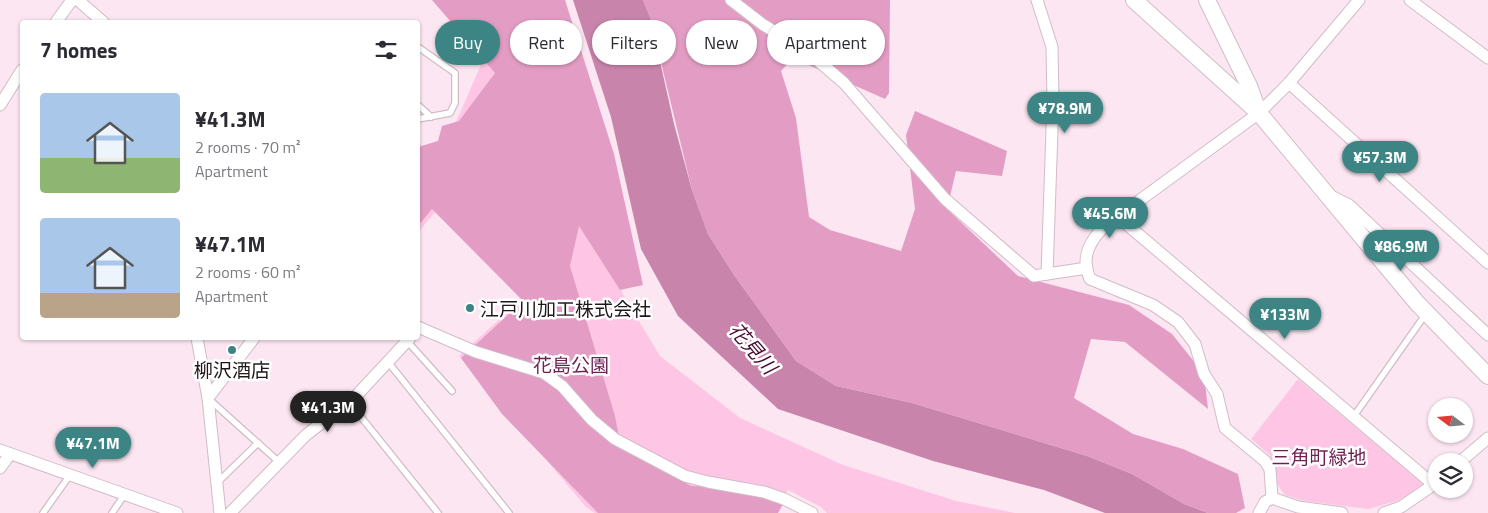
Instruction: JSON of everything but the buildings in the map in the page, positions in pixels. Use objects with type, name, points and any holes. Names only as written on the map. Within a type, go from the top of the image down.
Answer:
[{"type":"street","points":[[57,20],[72,0]]},
{"type":"street","points":[[78,0],[100,20]]},
{"type":"street","points":[[731,0],[762,24],[808,52],[837,77],[945,199],[1034,276],[1087,268]]},
{"type":"street","points":[[1037,0],[1052,47],[1052,111],[1046,274]]},
{"type":"street","points":[[1134,0],[1259,113],[1426,313],[1488,376]]},
{"type":"street","points":[[1207,0],[1249,86],[1259,113]]},
{"type":"street","points":[[1272,498],[1270,468],[1260,454],[1225,428],[1218,394],[1204,374],[1195,344],[1178,322],[1153,305],[1090,279],[1087,268],[1089,244],[1095,236],[1118,217],[1259,113],[1289,83],[1358,0]]},
{"type":"street","points":[[1410,0],[1488,58]]},
{"type":"street","points":[[0,106],[20,73]]},
{"type":"street","points":[[1289,83],[1488,262]]},
{"type":"street","points":[[1325,193],[1349,205],[1488,335]]},
{"type":"street","points":[[1118,217],[1428,478]]},
{"type":"street","points":[[420,329],[476,352],[530,366],[544,373],[562,386],[592,420],[615,439],[686,476],[764,492],[784,499],[812,513]]},
{"type":"street","points":[[197,340],[208,398],[220,513]]},
{"type":"street","points":[[208,398],[248,340]]},
{"type":"street","points":[[230,513],[320,422],[349,402],[408,340]]},
{"type":"street","points":[[1471,453],[1488,438]]},
{"type":"street","points":[[0,468],[5,452],[126,493],[176,513]]},
{"type":"street","points":[[1384,513],[1401,506],[1428,489]]},
{"type":"street","points":[[1261,509],[1268,499],[1272,498],[1298,508],[1342,513]]},
{"type":"lane","points":[[420,48],[455,74],[455,103],[450,113],[420,119]]},
{"type":"lane","points":[[420,108],[430,117]]},
{"type":"lane","points":[[1354,416],[1426,313]]},
{"type":"lane","points":[[410,340],[452,390]]},
{"type":"lane","points":[[388,362],[509,513]]},
{"type":"lane","points":[[208,398],[279,462]]},
{"type":"lane","points":[[349,402],[438,513]]},
{"type":"lane","points":[[216,483],[258,443]]},
{"type":"lane","points":[[42,513],[70,475]]},
{"type":"lane","points":[[112,513],[126,493]]},
{"type":"green space","name":"花島公園","points":[[432,0],[565,0],[571,20],[510,20],[510,65],[582,65],[582,53],[614,154],[643,285],[620,290],[579,226],[570,266],[615,416],[621,448],[691,486],[745,488],[783,504],[778,513],[598,513],[502,414],[461,358],[523,301],[432,209],[420,224],[420,146],[438,141],[442,126],[459,121],[495,73],[488,65],[500,65],[500,20],[449,20]]},
{"type":"green space","points":[[643,0],[890,0],[889,93],[885,99],[809,65],[885,65],[885,20],[767,20],[767,65],[787,65],[781,71],[796,118],[809,217],[830,230],[901,251],[915,209],[906,135],[915,111],[1007,151],[1002,176],[956,171],[947,209],[1018,276],[1129,305],[1172,334],[1204,374],[1208,409],[1125,342],[1091,339],[1074,398],[1133,434],[1183,449],[1238,474],[1245,508],[1236,513],[1208,513],[1184,504],[1132,474],[1087,456],[912,403],[836,386],[796,361],[734,275],[708,234],[692,190],[662,65],[676,65],[676,20],[651,20]]},
{"type":"green space","name":"花島公園","points":[[500,62],[588,223],[624,296],[660,356],[740,418],[843,465],[956,501],[1015,513],[827,513],[821,507],[788,490],[774,513],[595,513],[586,507],[459,356],[523,298],[439,208],[420,230],[420,154],[446,145],[481,65],[500,65]]},
{"type":"green space","name":"三角町緑地","points":[[1298,379],[1423,484],[1400,500],[1368,509],[1304,501],[1285,495],[1277,484],[1270,455],[1251,439]]},
{"type":"water","points":[[573,0],[643,0],[651,20],[592,20],[592,58],[582,28],[582,20],[579,20]]},
{"type":"water","name":"花見川","points":[[594,65],[661,65],[692,190],[708,234],[734,275],[796,361],[836,386],[912,403],[1087,456],[1132,474],[1184,504],[1208,513],[1105,513],[1044,490],[933,461],[778,409],[678,316],[641,249],[611,117]]},
{"type":"place","name":"江戸川加工株式会社","points":[[470,308]]},
{"type":"place","name":"柳沢酒店","points":[[232,350]]}]
